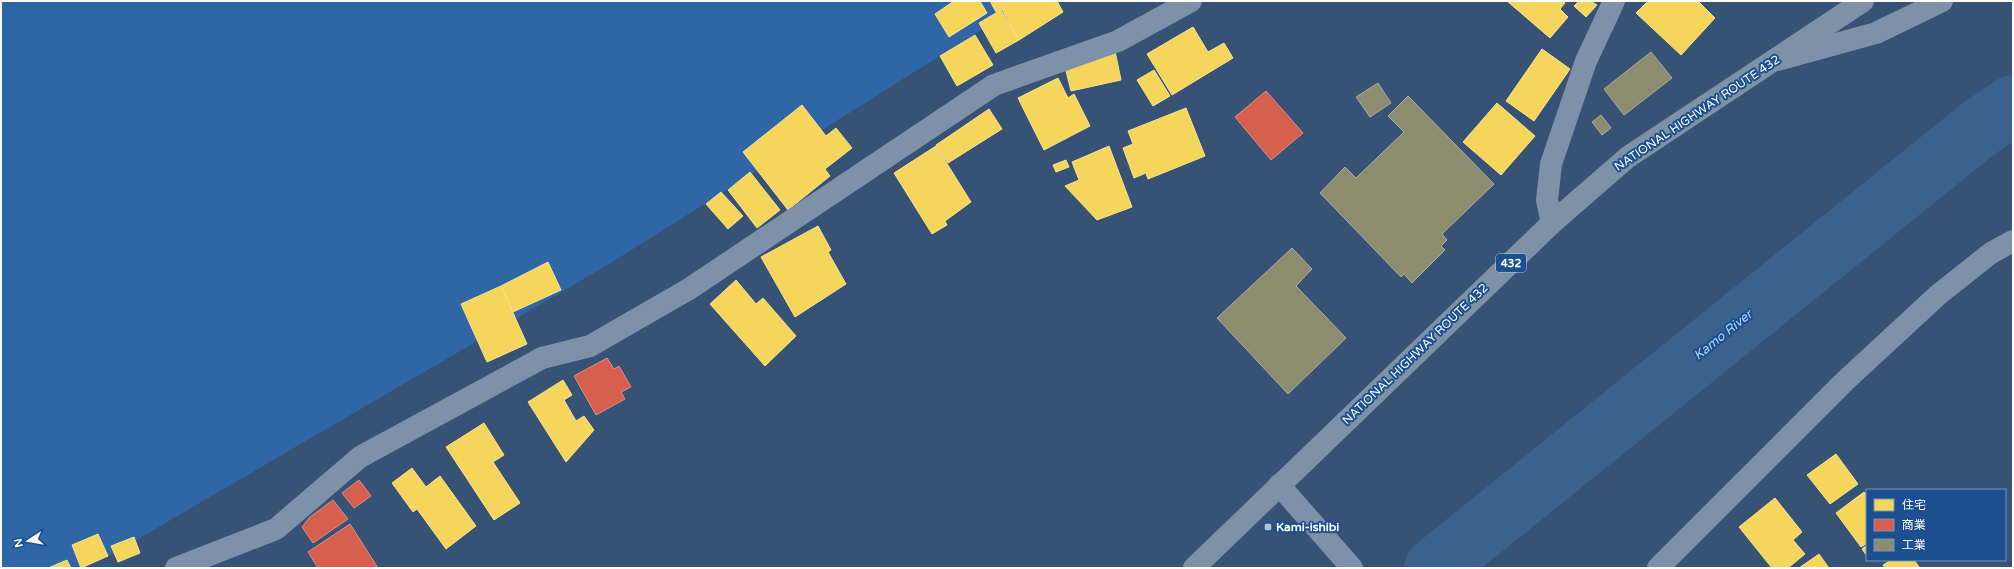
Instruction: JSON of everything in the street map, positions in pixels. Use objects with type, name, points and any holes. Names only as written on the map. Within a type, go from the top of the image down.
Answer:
[{"type":"highway","name":"NATIONAL HIGHWAY ROUTE 432","points":[[1194,568],[1552,223],[1628,157],[1863,1]]},
{"type":"street","points":[[176,568],[276,529],[360,457],[542,358],[590,346],[689,289],[994,85],[1118,41],[1191,1]]},
{"type":"street","points":[[1552,223],[1547,200],[1551,164],[1586,61],[1614,1]]},
{"type":"street","points":[[1773,61],[1876,33],[1942,1]]},
{"type":"street","points":[[1658,568],[1845,381],[1938,295],[1991,253],[2013,241]]},
{"type":"street","points":[[1279,485],[1352,568]]},
{"type":"shaded area","points":[[1,1],[1027,1],[606,266],[114,553],[82,568],[1,568]]},
{"type":"building: 住宅","points":[[954,1],[980,1],[987,13],[949,37],[935,14]]},
{"type":"building: 住宅","points":[[990,1],[1057,1],[1063,12],[1019,40],[1002,9],[996,12]]},
{"type":"building: 住宅","points":[[1507,1],[1563,1],[1565,3],[1560,9],[1568,17],[1550,38]]},
{"type":"building: 住宅","points":[[1579,1],[1591,1],[1597,5],[1586,17],[1574,6]]},
{"type":"building: 住宅","points":[[1648,1],[1698,1],[1715,18],[1681,55],[1636,13]]},
{"type":"building: 住宅","points":[[1001,10],[1019,40],[996,53],[979,23]]},
{"type":"building: 住宅","points":[[1193,27],[1208,52],[1224,43],[1233,58],[1172,95],[1147,54]]},
{"type":"building: 住宅","points":[[975,35],[993,65],[957,86],[940,56]]},
{"type":"building: 住宅","points":[[1542,49],[1570,69],[1534,121],[1506,101]]},
{"type":"building: 住宅","points":[[1115,51],[1121,80],[1071,91],[1064,63]]},
{"type":"building: 住宅","points":[[1154,70],[1170,96],[1153,106],[1137,80]]},
{"type":"building: 住宅","points":[[1058,78],[1068,98],[1074,94],[1090,126],[1044,150],[1018,98]]},
{"type":"building: 住宅","points":[[1497,103],[1535,136],[1501,175],[1463,142]]},
{"type":"building: 住宅","points":[[802,105],[826,136],[836,128],[852,148],[825,169],[830,176],[788,210],[743,152]]},
{"type":"building: 住宅","points":[[1186,108],[1205,156],[1148,179],[1146,173],[1134,178],[1123,148],[1133,144],[1128,131]]},
{"type":"building: 住宅","points":[[989,109],[1002,129],[948,163],[936,145]]},
{"type":"building: 住宅","points":[[936,146],[971,202],[945,221],[947,225],[932,234],[894,173]]},
{"type":"building: 住宅","points":[[1109,146],[1132,207],[1097,220],[1065,186],[1079,180],[1072,162]]},
{"type":"building: 住宅","points":[[1066,160],[1069,167],[1056,172],[1053,165]]},
{"type":"building: 住宅","points":[[750,172],[780,210],[757,228],[728,190]]},
{"type":"building: 住宅","points":[[721,192],[743,216],[728,229],[706,204]]},
{"type":"building: 住宅","points":[[818,226],[831,250],[828,252],[846,284],[795,317],[761,257]]},
{"type":"building: 住宅","points":[[548,262],[561,290],[513,312],[501,286]]},
{"type":"building: 住宅","points":[[736,280],[756,304],[763,298],[796,336],[765,366],[710,304]]},
{"type":"building: 住宅","points":[[501,286],[527,344],[487,362],[461,304]]},
{"type":"building: 住宅","points":[[563,380],[572,395],[564,400],[576,421],[584,416],[594,430],[566,462],[528,402]]},
{"type":"building: 住宅","points":[[484,423],[504,455],[493,462],[520,503],[494,520],[446,447]]},
{"type":"building: 住宅","points":[[1836,454],[1858,484],[1830,504],[1807,475]]},
{"type":"building: 住宅","points":[[412,468],[426,487],[440,476],[476,526],[446,549],[417,509],[413,512],[392,483]]},
{"type":"building: 住宅","points":[[1864,492],[1866,494],[1866,544],[1861,547],[1836,513]]},
{"type":"building: 住宅","points":[[1775,498],[1802,532],[1793,540],[1805,554],[1788,568],[1772,568],[1739,527]]},
{"type":"building: 住宅","points":[[98,534],[108,556],[81,568],[72,545]]},
{"type":"building: 住宅","points":[[134,537],[140,553],[118,562],[111,546]]},
{"type":"building: 住宅","points":[[1866,546],[1866,555],[1862,549]]},
{"type":"building: 住宅","points":[[1819,554],[1829,568],[1799,568]]},
{"type":"building: 住宅","points":[[67,560],[71,568],[48,568]]},
{"type":"building: 住宅","points":[[1889,561],[1915,561],[1920,568],[1885,568],[1883,565]]},
{"type":"building: 商業","points":[[1266,91],[1303,133],[1271,160],[1235,117]]},
{"type":"building: 商業","points":[[607,358],[614,369],[619,366],[631,387],[621,392],[625,399],[596,415],[574,376]]},
{"type":"building: 商業","points":[[359,480],[371,496],[354,508],[342,493]]},
{"type":"building: 商業","points":[[333,500],[348,519],[313,543],[302,527],[310,517]]},
{"type":"building: 商業","points":[[350,524],[378,568],[318,568],[308,552]]},
{"type":"building: 工業","points":[[1651,52],[1672,78],[1624,115],[1604,89]]},
{"type":"building: 工業","points":[[1378,83],[1391,103],[1370,117],[1356,97]]},
{"type":"building: 工業","points":[[1408,96],[1494,184],[1442,234],[1447,240],[1441,246],[1445,250],[1412,283],[1404,274],[1401,277],[1320,193],[1345,167],[1356,178],[1404,132],[1388,116]]},
{"type":"building: 工業","points":[[1601,115],[1611,128],[1602,135],[1592,122]]},
{"type":"building: 工業","points":[[1292,248],[1312,269],[1296,286],[1346,338],[1288,394],[1217,318]]},
{"type":"waterway","name":"Kamo River","points":[[1434,568],[1977,130],[2013,105]]},
{"type":"place","name":"Kami-ishibi","points":[[1268,527]]}]
